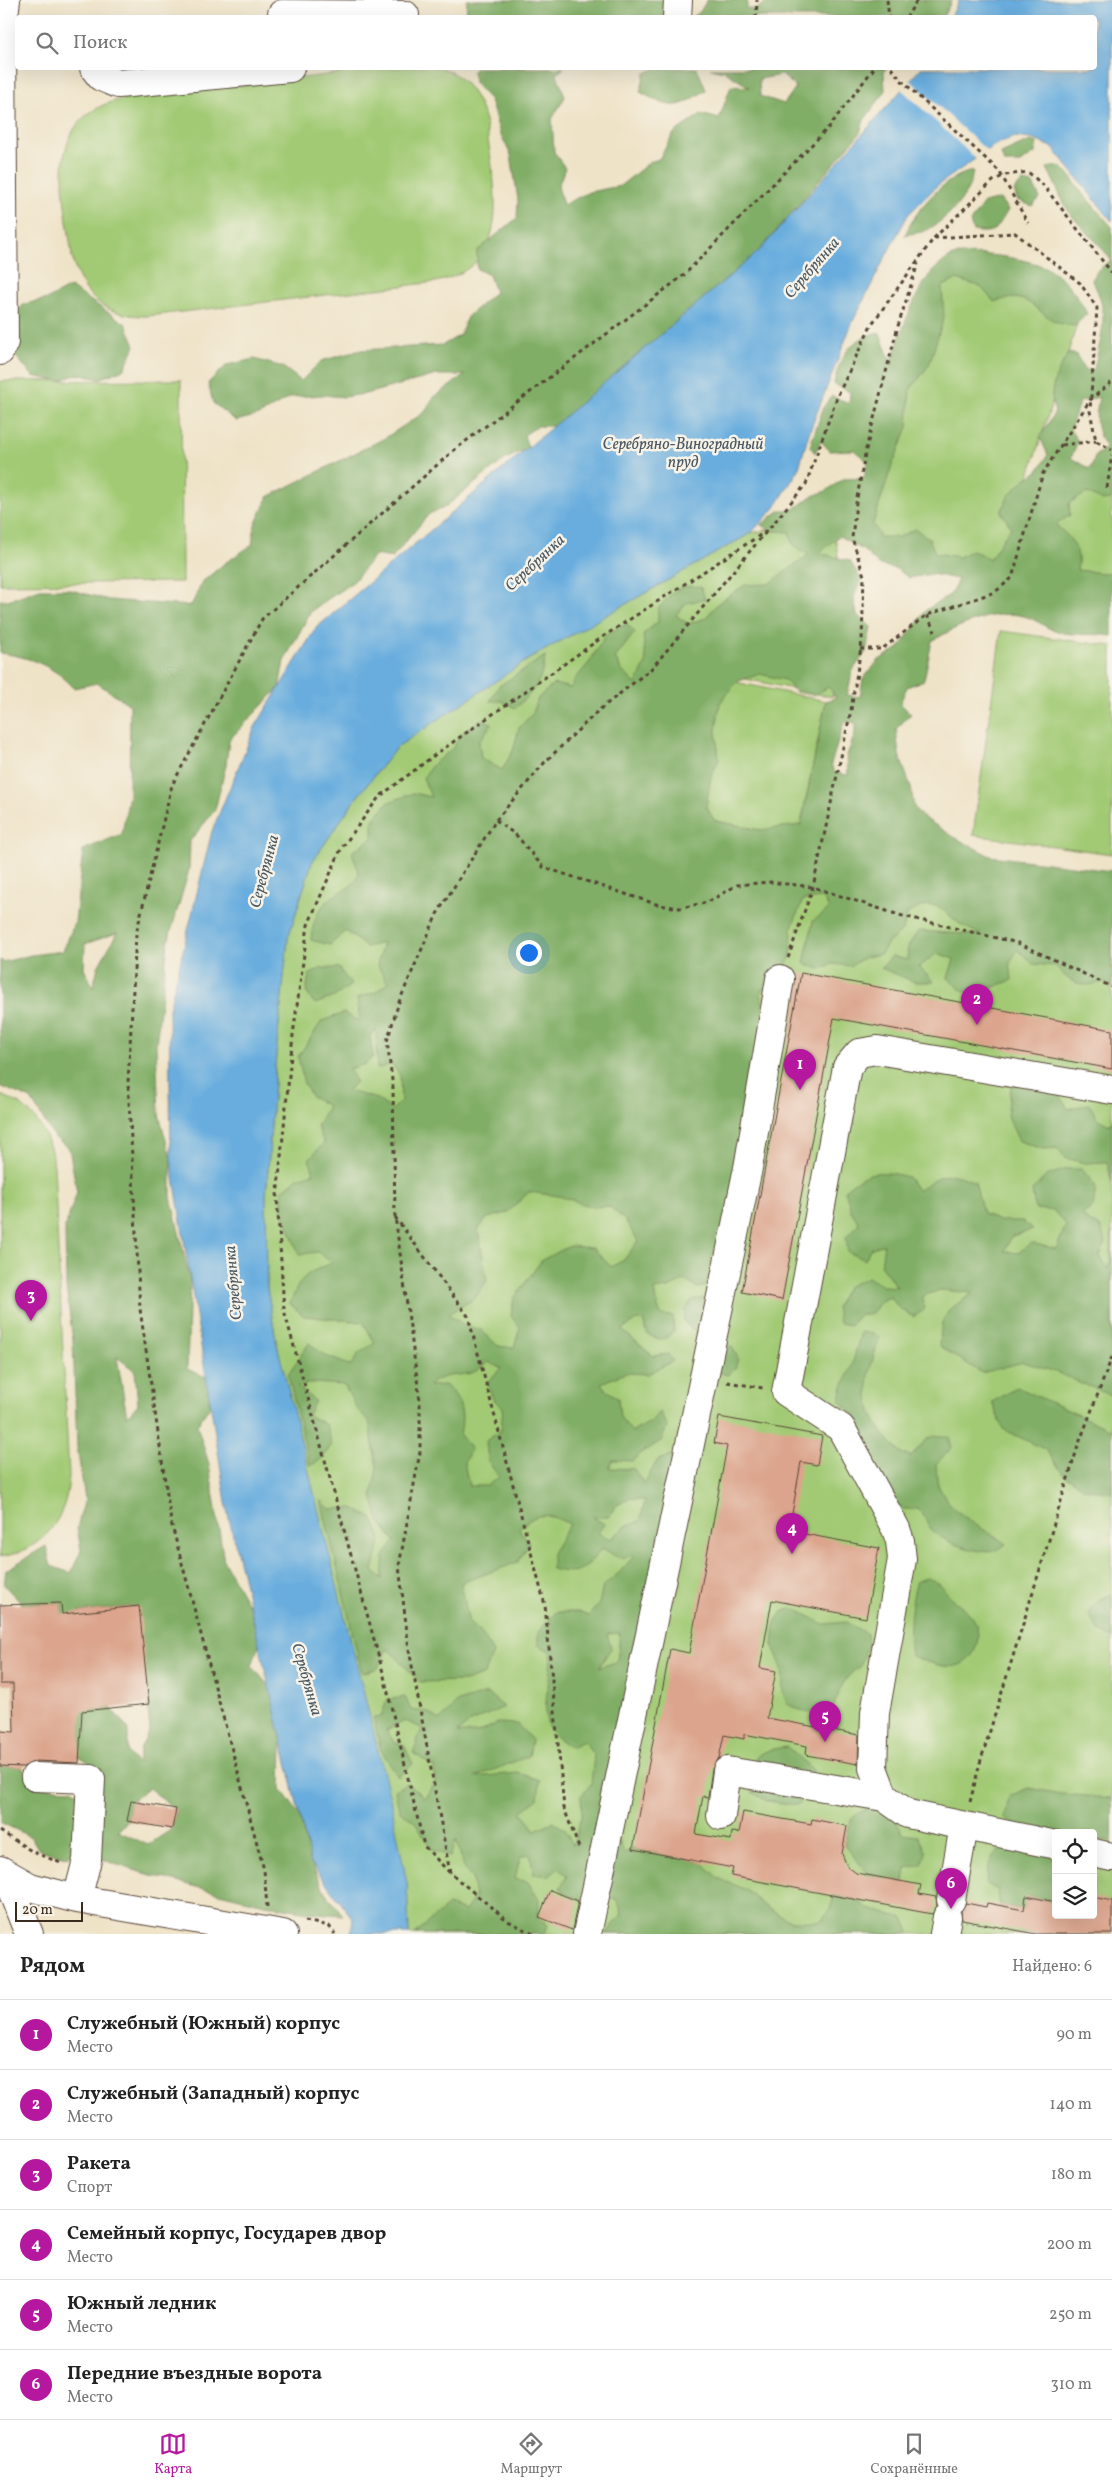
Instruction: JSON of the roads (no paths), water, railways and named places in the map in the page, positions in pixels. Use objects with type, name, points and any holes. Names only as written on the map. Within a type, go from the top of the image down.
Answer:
[{"type":"street","points":[[0,351],[4,342],[6,0]]},
{"type":"street","points":[[677,15],[678,0]]},
{"type":"street","points":[[281,10],[405,15]]},
{"type":"street","points":[[96,70],[101,77],[118,84],[268,70]]},
{"type":"street","points":[[587,1934],[748,1168],[780,979]]},
{"type":"street","points":[[884,1797],[873,1768],[875,1713],[902,1559],[900,1541],[896,1529],[841,1428],[786,1392],[847,1067],[859,1053],[877,1050],[1112,1090]]},
{"type":"street","points":[[721,1816],[727,1771],[884,1797],[908,1814],[1052,1844]]},
{"type":"street","points":[[36,1777],[91,1779],[87,1860],[77,1899]]},
{"type":"street","points":[[947,1917],[964,1826]]},
{"type":"street","points":[[1097,1854],[1112,1857]]},
{"type":"street","points":[[0,1870],[30,1887],[77,1899],[145,1912],[276,1925]]},
{"type":"street","points":[[0,1870],[11,1888],[29,1934]]},
{"type":"water","name":"Серебряно-Виноградный пруд","points":[[959,0],[1112,0],[1112,221],[1052,147],[1032,139],[1014,137],[995,145],[938,185],[908,215],[852,323],[809,433],[798,471],[774,509],[751,533],[529,659],[397,747],[354,801],[312,862],[288,938],[276,1053],[266,1196],[267,1288],[276,1340],[390,1798],[407,1883],[409,1934],[351,1934],[353,1919],[311,1863],[228,1514],[171,1159],[169,1009],[212,831],[255,727],[316,628],[759,251],[919,70],[1097,70],[1097,15],[952,15]]},
{"type":"place","name":"Служебный (Западный) корпус","points":[[977,1025]]},
{"type":"place","name":"Служебный (Южный) корпус","points":[[800,1090]]},
{"type":"place","name":"Ракета","points":[[31,1321]]},
{"type":"place","name":"Семейный корпус, Государев двор","points":[[792,1554]]},
{"type":"place","name":"Южный ледник","points":[[825,1742]]},
{"type":"place","name":"Передние въездные ворота","points":[[951,1909]]},
{"type":"water label","name":"Серебрянка","points":[[811,267]]},
{"type":"water label","name":"Серебрянка","points":[[534,562]]},
{"type":"water label","name":"Серебрянка","points":[[263,871]]},
{"type":"water label","name":"Серебрянка","points":[[232,1283]]},
{"type":"water label","name":"Серебрянка","points":[[308,1679]]}]
